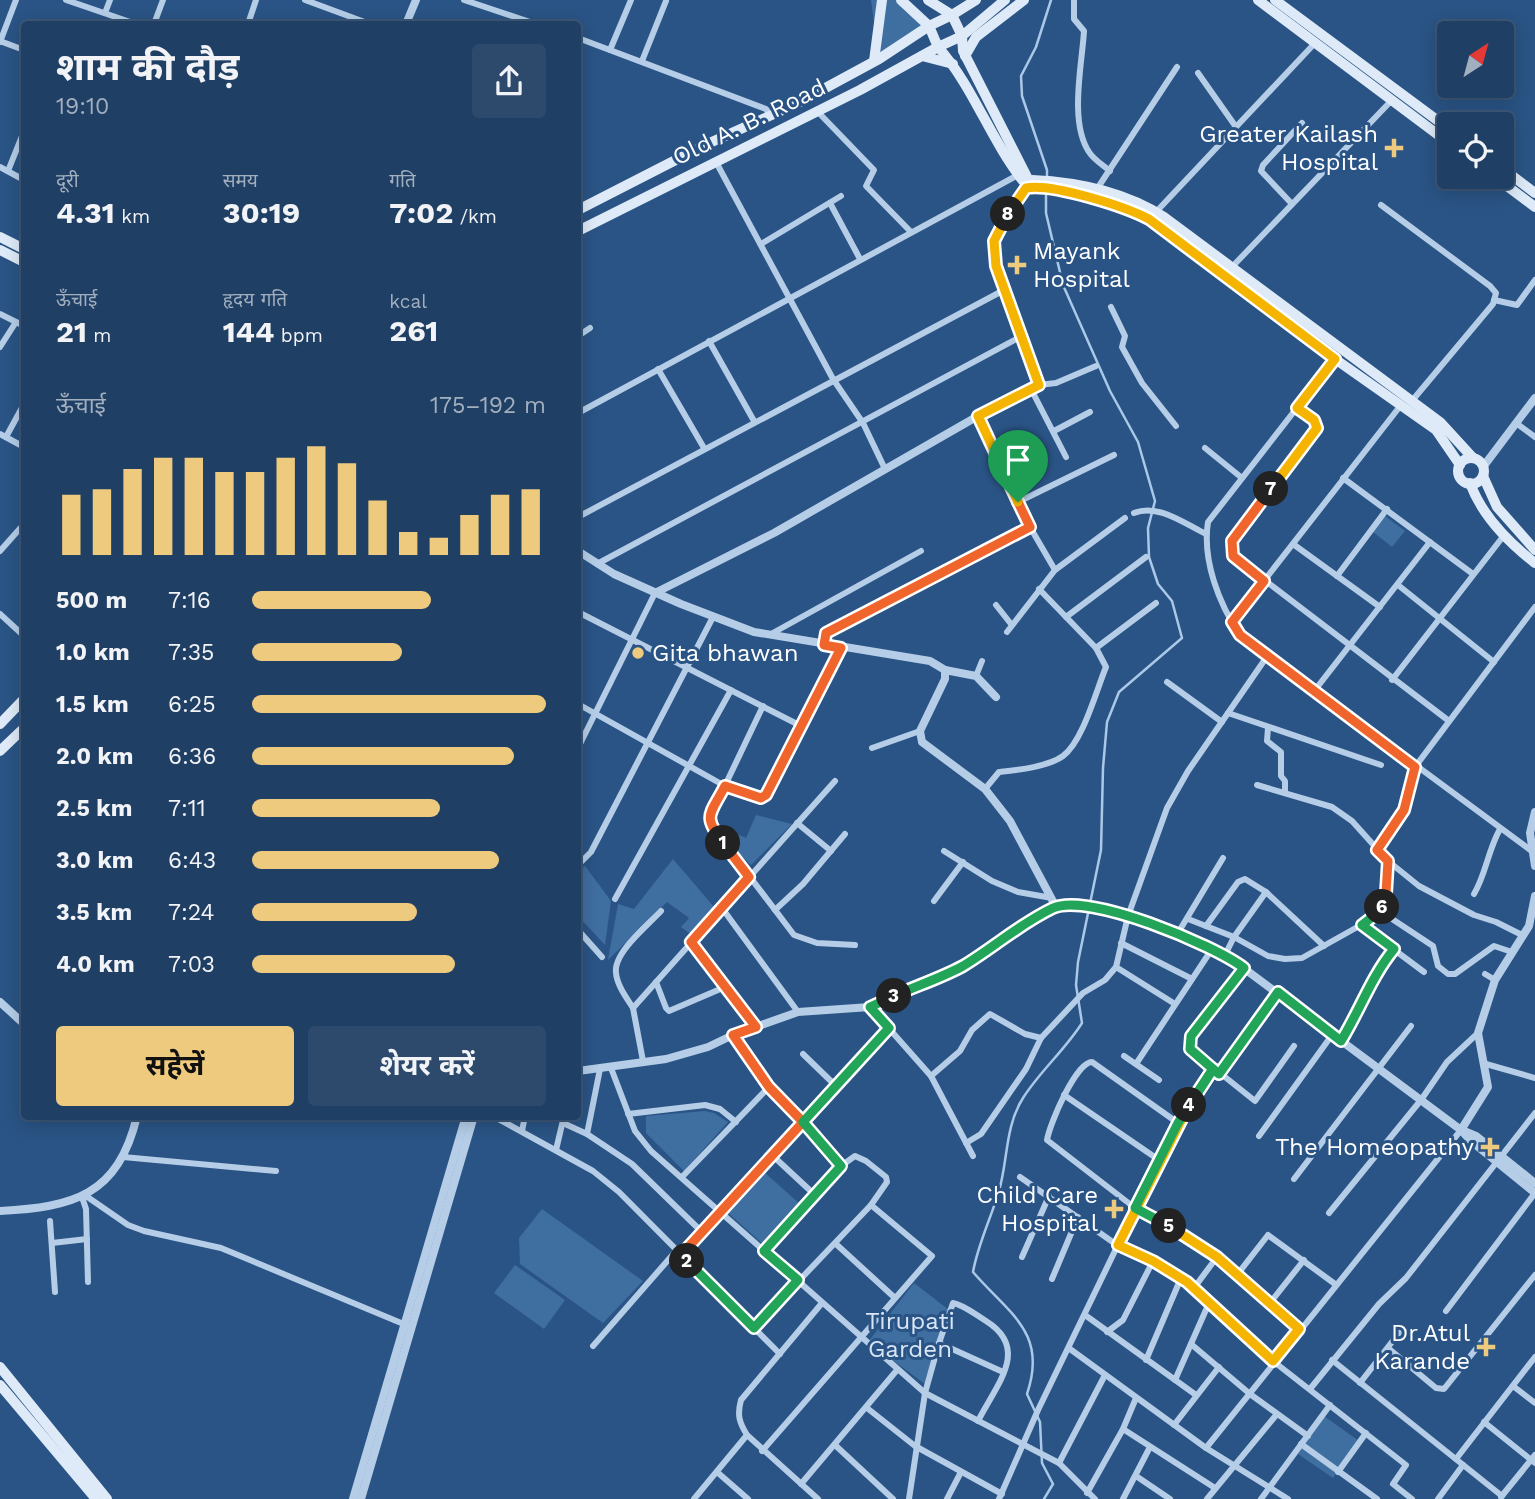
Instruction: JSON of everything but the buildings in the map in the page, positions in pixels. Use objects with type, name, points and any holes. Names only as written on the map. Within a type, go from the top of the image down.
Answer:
[{"type":"main road","points":[[874,61],[882,0]]},
{"type":"main road","points":[[901,0],[929,26],[938,47],[954,64],[1030,182],[1097,189],[1139,201],[1157,212],[1436,430],[1460,465],[1461,479],[1470,484],[1477,502],[1491,522],[1535,563]]},
{"type":"main road","points":[[928,0],[952,15],[962,36],[965,56],[1030,182]]},
{"type":"main road","points":[[952,15],[976,0]]},
{"type":"main road","points":[[962,36],[1004,0]]},
{"type":"main road","points":[[965,56],[976,37],[1024,0]]},
{"type":"main road","points":[[1258,0],[1437,134]]},
{"type":"main road","points":[[1275,0],[1437,120]]},
{"type":"main road","name":"Old A. B. Road","points":[[581,209],[794,105],[952,15]]},
{"type":"main road","name":"Old A. B. Road","points":[[581,229],[818,112],[962,36]]},
{"type":"main road","points":[[922,56],[954,64]]},
{"type":"main road","points":[[1514,177],[1535,193]]},
{"type":"main road","points":[[1059,186],[1130,209],[1149,219],[1335,359],[1440,422],[1473,458],[1483,472],[1497,507],[1535,550]]},
{"type":"main road","points":[[1511,189],[1535,207]]},
{"type":"main road","points":[[0,237],[21,248]]},
{"type":"main road","points":[[0,250],[21,260]]},
{"type":"main road","points":[[1460,465],[1473,458]]},
{"type":"main road","points":[[1470,484],[1479,481],[1483,472]]},
{"type":"main road","points":[[0,724],[21,702]]},
{"type":"main road","points":[[0,751],[21,731]]},
{"type":"main road","points":[[0,1367],[107,1499]]},
{"type":"main road","points":[[0,1385],[96,1499]]},
{"type":"street","points":[[16,0],[0,41],[21,49]]},
{"type":"street","points":[[66,0],[128,21]]},
{"type":"street","points":[[105,13],[110,0]]},
{"type":"street","points":[[155,21],[163,0]]},
{"type":"street","points":[[249,21],[256,0]]},
{"type":"street","points":[[305,0],[362,21]]},
{"type":"street","points":[[407,21],[416,0]]},
{"type":"street","points":[[464,0],[527,21]]},
{"type":"street","points":[[610,50],[631,0]]},
{"type":"street","points":[[1074,0],[1074,19],[1084,31],[1079,82],[1082,133],[1091,155],[1110,171]]},
{"type":"street","points":[[642,61],[666,1]]},
{"type":"street","points":[[581,39],[766,109],[770,115]]},
{"type":"street","points":[[1157,212],[1315,43]]},
{"type":"street","points":[[1097,189],[1177,67]]},
{"type":"street","points":[[1198,73],[1236,127]]},
{"type":"street","points":[[1231,268],[1392,100]]},
{"type":"street","points":[[818,112],[874,170],[866,186],[911,232]]},
{"type":"street","points":[[1292,204],[1261,171],[1263,165],[1302,123]]},
{"type":"street","points":[[8,171],[21,138]]},
{"type":"street","points":[[715,161],[833,379],[863,423],[886,469]]},
{"type":"street","points":[[0,167],[21,178]]},
{"type":"street","points":[[581,411],[911,232],[1030,182]]},
{"type":"street","points":[[1030,182],[1000,225],[994,241],[996,266],[1006,289],[1035,387],[1066,457]]},
{"type":"street","points":[[761,244],[841,196]]},
{"type":"street","points":[[830,203],[860,259]]},
{"type":"street","points":[[1232,622],[1343,478],[1494,300],[1496,293],[1490,286],[1381,205]]},
{"type":"street","points":[[1494,300],[1517,305],[1535,280]]},
{"type":"street","points":[[581,515],[1006,289]]},
{"type":"street","points":[[1111,307],[1125,336],[1122,347],[1142,383],[1176,426]]},
{"type":"street","points":[[0,314],[21,324]]},
{"type":"street","points":[[0,346],[16,322]]},
{"type":"street","points":[[581,334],[590,328]]},
{"type":"street","points":[[597,564],[1020,337]]},
{"type":"street","points":[[709,341],[754,421]]},
{"type":"street","points":[[1335,359],[1208,522],[1206,534],[1210,567],[1232,622],[1240,635],[1534,853]]},
{"type":"street","points":[[581,741],[655,593],[774,533],[978,416],[1035,387],[1056,383],[1096,366]]},
{"type":"street","points":[[659,369],[704,448]]},
{"type":"street","points":[[1483,472],[1535,398]]},
{"type":"street","points":[[21,408],[3,435],[21,445]]},
{"type":"street","points":[[1297,408],[1314,420],[1317,428],[1232,541],[1233,556],[1449,721]]},
{"type":"street","points":[[1054,432],[1090,412]]},
{"type":"street","points":[[978,416],[1030,527],[1055,570]]},
{"type":"street","points":[[1516,423],[1535,437]]},
{"type":"street","points":[[1205,448],[1242,478]]},
{"type":"street","points":[[1018,502],[1114,455]]},
{"type":"street","points":[[1343,478],[1473,574]]},
{"type":"street","points":[[1134,513],[1151,509],[1206,534]]},
{"type":"street","points":[[1337,576],[1387,509]]},
{"type":"street","points":[[1007,632],[1055,570],[1125,518]]},
{"type":"street","points":[[0,551],[21,527]]},
{"type":"street","points":[[824,645],[826,633],[1030,527]]},
{"type":"street","points":[[1392,680],[1505,534]]},
{"type":"street","points":[[1315,690],[1430,542]]},
{"type":"street","points":[[1293,544],[1380,607]]},
{"type":"street","points":[[769,635],[921,551]]},
{"type":"street","points":[[581,553],[655,593],[713,617],[769,635],[930,661],[945,670],[976,676],[996,697]]},
{"type":"street","points":[[1066,617],[1146,556]]},
{"type":"street","points":[[1398,585],[1494,662]]},
{"type":"street","points":[[985,789],[999,772],[1028,768],[1063,756],[1084,723],[1106,667],[1096,648],[1039,589]]},
{"type":"street","points":[[1096,648],[1156,603]]},
{"type":"street","points":[[996,605],[1011,624]]},
{"type":"street","points":[[1377,850],[1404,810],[1415,767],[1535,607]]},
{"type":"street","points":[[0,614],[21,633]]},
{"type":"street","points":[[581,614],[801,726]]},
{"type":"street","points":[[581,862],[591,852],[713,617]]},
{"type":"street","points":[[581,706],[725,786],[761,798],[766,795],[841,648]]},
{"type":"street","points":[[966,1143],[981,1134],[1026,1069],[1041,1038],[1083,993],[1105,980],[1116,967],[1128,916],[1167,808],[1188,771],[1268,655]]},
{"type":"street","points":[[976,676],[982,662]]},
{"type":"street","points":[[945,670],[946,679],[920,731],[922,742],[985,789],[1010,821],[1054,903]]},
{"type":"street","points":[[1167,682],[1222,722]]},
{"type":"street","points":[[615,899],[691,766],[730,690]]},
{"type":"street","points":[[763,706],[709,817],[709,823],[794,935],[804,939],[855,945]]},
{"type":"street","points":[[1228,713],[1381,765]]},
{"type":"street","points":[[1268,728],[1268,741],[1281,752],[1281,776],[1285,781],[1285,793]]},
{"type":"street","points":[[872,748],[920,731]]},
{"type":"street","points":[[633,1008],[835,781]]},
{"type":"street","points":[[1257,785],[1332,807],[1352,821],[1388,861],[1419,886],[1474,915],[1522,935]]},
{"type":"street","points":[[1535,812],[1532,830],[1535,866]]},
{"type":"street","points":[[797,823],[831,851]]},
{"type":"street","points":[[1474,894],[1483,878],[1488,854],[1500,829]]},
{"type":"street","points":[[775,909],[803,884],[845,834]]},
{"type":"street","points":[[944,850],[1002,886],[1017,892],[1054,903],[1128,916],[1178,933],[1225,955],[1535,1183]]},
{"type":"street","points":[[1178,933],[1223,858]]},
{"type":"street","points":[[1188,919],[1234,937],[1259,952],[1285,959],[1302,958],[1362,925],[1380,911],[1386,893],[1388,861]]},
{"type":"street","points":[[934,901],[963,862]]},
{"type":"street","points":[[1206,926],[1242,879],[1245,879],[1266,892],[1324,946]]},
{"type":"street","points":[[1225,955],[1234,937],[1266,892]]},
{"type":"street","points":[[1329,1213],[1421,1100],[1447,1062],[1478,1033],[1495,980],[1530,926],[1535,896]]},
{"type":"street","points":[[581,1071],[666,1059],[708,1047],[733,1035],[798,1012],[836,1007],[870,1007],[960,967],[1054,903]]},
{"type":"street","points":[[722,908],[798,1012]]},
{"type":"street","points":[[643,1061],[633,1008],[618,982],[615,969],[618,957],[661,911]]},
{"type":"street","points":[[1380,911],[1433,946],[1438,966],[1448,974],[1455,974],[1494,946],[1512,952]]},
{"type":"street","points":[[1362,925],[1424,972]]},
{"type":"street","points":[[581,933],[602,957]]},
{"type":"street","points":[[691,942],[756,1027]]},
{"type":"street","points":[[1121,943],[1192,979]]},
{"type":"street","points":[[1136,1064],[1212,949]]},
{"type":"street","points":[[1341,1041],[1360,1012],[1373,977],[1394,949]]},
{"type":"street","points":[[1116,967],[1175,1004]]},
{"type":"street","points":[[1244,968],[1191,1036],[1188,1043],[1190,1049],[1255,1101],[1294,1046]]},
{"type":"street","points":[[1485,974],[1495,980]]},
{"type":"street","points":[[656,982],[666,1008],[670,1010],[725,987]]},
{"type":"street","points":[[867,1408],[915,1446],[1001,1496],[1025,1446],[1038,1410],[1178,1123],[1278,992]]},
{"type":"street","points":[[0,1002],[21,1021]]},
{"type":"street","points":[[870,1007],[931,1076],[973,1156]]},
{"type":"street","points":[[931,1076],[960,1051],[972,1030],[990,1014],[1025,1034],[1041,1038]]},
{"type":"street","points":[[1294,1179],[1411,1026]]},
{"type":"street","points":[[593,1346],[721,1212],[889,1028]]},
{"type":"street","points":[[1206,1448],[1273,1361],[1461,1130],[1488,1087],[1486,1064],[1478,1033]]},
{"type":"street","points":[[733,1035],[769,1087],[841,1166]]},
{"type":"street","points":[[1259,1136],[1332,1035]]},
{"type":"street","points":[[803,1054],[837,1087]]},
{"type":"street","points":[[1124,1056],[1159,1080]]},
{"type":"street","points":[[1178,1123],[1092,1062],[1082,1065],[1065,1095],[1048,1133],[1048,1142],[1135,1208],[1198,1243],[1217,1257],[1299,1329]]},
{"type":"street","points":[[1486,1064],[1535,1078]]},
{"type":"street","points":[[611,1068],[635,1131],[651,1151],[860,1338],[925,1393],[1059,1463],[1095,1499]]},
{"type":"street","points":[[587,1134],[600,1069]]},
{"type":"street","points":[[682,1177],[769,1087]]},
{"type":"street","points":[[1065,1095],[1159,1160]]},
{"type":"street","points":[[628,1114],[705,1105],[720,1109],[736,1122]]},
{"type":"street","points":[[1310,1389],[1378,1304],[1406,1278],[1535,1113]]},
{"type":"street","points":[[0,1211],[50,1208],[84,1196],[123,1157],[136,1120]]},
{"type":"street","points":[[361,1499],[406,1325],[466,1120]]},
{"type":"street","points":[[353,1499],[389,1393],[473,1120]]},
{"type":"street","points":[[501,1120],[593,1171],[619,1192],[780,1354]]},
{"type":"street","points":[[522,1131],[524,1120]]},
{"type":"street","points":[[556,1150],[564,1120],[632,1164],[702,1232]]},
{"type":"street","points":[[773,1156],[815,1195]]},
{"type":"street","points":[[754,1328],[872,1205],[887,1182],[886,1177],[855,1156],[841,1166],[764,1251]]},
{"type":"street","points":[[123,1157],[276,1171]]},
{"type":"street","points":[[1446,1311],[1535,1193],[1499,1159]]},
{"type":"street","points":[[1020,1177],[1118,1245],[1153,1261],[1194,1288],[1273,1361],[1406,1465],[1393,1483],[1412,1499]]},
{"type":"street","points":[[84,1196],[136,1228],[221,1248],[406,1325]]},
{"type":"street","points":[[84,1196],[88,1282]]},
{"type":"street","points":[[1022,1257],[1049,1196]]},
{"type":"street","points":[[762,1451],[932,1256],[872,1205]]},
{"type":"street","points":[[1052,1279],[1078,1217]]},
{"type":"street","points":[[50,1221],[54,1292]]},
{"type":"street","points":[[1237,1275],[1267,1235],[1335,1284]]},
{"type":"street","points":[[52,1242],[87,1238]]},
{"type":"street","points":[[835,1244],[895,1298]]},
{"type":"street","points":[[1194,1288],[1217,1257]]},
{"type":"street","points":[[1270,1303],[1304,1260]]},
{"type":"street","points":[[1107,1332],[1123,1320],[1153,1261]]},
{"type":"street","points":[[1388,1348],[1436,1388],[1444,1390],[1535,1275]]},
{"type":"street","points":[[1146,1360],[1181,1278]]},
{"type":"street","points":[[818,1499],[762,1451],[739,1422],[741,1400],[822,1303]]},
{"type":"street","points":[[909,1499],[925,1393],[951,1305],[956,1303],[996,1328],[1006,1338],[1010,1359],[978,1420]]},
{"type":"street","points":[[1175,1380],[1209,1303]]},
{"type":"street","points":[[1086,1315],[1196,1395]]},
{"type":"street","points":[[1360,1383],[1402,1329]]},
{"type":"street","points":[[939,1343],[1003,1371]]},
{"type":"street","points":[[1191,1344],[1250,1394],[1308,1436]]},
{"type":"street","points":[[1070,1349],[1206,1448],[1288,1499]]},
{"type":"street","points":[[1456,1460],[1535,1357]]},
{"type":"street","points":[[1332,1360],[1501,1498],[1534,1459],[1484,1422]]},
{"type":"street","points":[[1174,1425],[1219,1367]]},
{"type":"street","points":[[801,1484],[897,1370]]},
{"type":"street","points":[[1059,1463],[1105,1375]]},
{"type":"street","points":[[1513,1386],[1535,1403]]},
{"type":"street","points":[[1087,1493],[1123,1429],[1136,1398]]},
{"type":"street","points":[[1261,1499],[1330,1405]]},
{"type":"street","points":[[1208,1499],[1277,1414]]},
{"type":"street","points":[[1123,1429],[1215,1488]]},
{"type":"street","points":[[1338,1472],[1366,1433]]},
{"type":"street","points":[[694,1499],[747,1435]]},
{"type":"street","points":[[1301,1444],[1377,1499]]},
{"type":"street","points":[[835,1445],[893,1499]]},
{"type":"street","points":[[1123,1499],[1150,1447]]},
{"type":"street","points":[[1438,1499],[1463,1465]]},
{"type":"street","points":[[717,1472],[748,1499]]},
{"type":"street","points":[[947,1499],[961,1472]]},
{"type":"street","points":[[1136,1476],[1160,1496],[1170,1499]]},
{"type":"green space","points":[[871,0],[901,0],[929,26],[879,59]]},
{"type":"green space","points":[[1385,516],[1405,531],[1392,547],[1373,532]]},
{"type":"green space","points":[[756,815],[792,824],[751,865],[727,843],[735,833],[746,838]]},
{"type":"green space","points":[[673,859],[715,908],[692,935],[681,927],[689,918],[667,902],[608,960],[618,904],[634,909]]},
{"type":"green space","points":[[585,866],[611,901],[605,945],[581,919],[581,869]]},
{"type":"green space","points":[[705,1111],[728,1122],[684,1171],[646,1133],[646,1116]]},
{"type":"green space","points":[[764,1172],[801,1205],[765,1246],[728,1213]]},
{"type":"green space","points":[[542,1209],[643,1281],[603,1323],[520,1264],[519,1238]]},
{"type":"green space","points":[[515,1265],[565,1300],[544,1329],[494,1293]]},
{"type":"green space","name":"Tirupati Garden","points":[[914,1283],[949,1310],[925,1384],[868,1342]]},
{"type":"green space","points":[[1324,1416],[1359,1441],[1333,1478],[1298,1454]]},
{"type":"waterway","points":[[1047,178],[1047,170],[1022,96],[1021,76],[1036,47],[1051,0]]},
{"type":"waterway","points":[[1044,1499],[1053,1484],[1042,1463],[1040,1422],[1027,1394],[1032,1373],[1029,1339],[1011,1313],[973,1272],[999,1191],[1017,1109],[1030,1088],[1082,1023],[1076,985],[1078,962],[1101,850],[1107,722],[1119,692],[1182,638],[1172,601],[1158,584],[1149,557],[1148,528],[1155,501],[1138,442],[1110,391],[1063,285],[1046,213],[1046,191]]},
{"type":"place","name":"Greater Kailash Hospital","points":[[1394,148]]},
{"type":"place","name":"Mayank Hospital","points":[[1017,265]]},
{"type":"place","name":"Gita bhawan","points":[[638,653]]},
{"type":"place","name":"The Homeopathy","points":[[1490,1147]]},
{"type":"place","name":"Child Care Hospital","points":[[1114,1209]]},
{"type":"place","name":"Dr.Atul Karande","points":[[1486,1347]]},
{"type":"route","points":[[1018,502],[978,416],[1039,385],[996,266],[994,241],[1000,225],[1026,188],[1058,191],[1130,209],[1149,219],[1335,359],[1297,408],[1314,420],[1317,428],[1232,541],[1233,556],[1264,581],[1232,622],[1240,635],[1415,767],[1404,810],[1377,850],[1388,861],[1386,893],[1380,911],[1362,925],[1394,949],[1377,969],[1360,1012],[1341,1041],[1278,992],[1219,1074],[1213,1069],[1191,1103],[1178,1123],[1159,1160],[1135,1208],[1198,1243],[1217,1257],[1299,1329],[1273,1361],[1187,1282],[1153,1261],[1118,1245],[1135,1208],[1178,1123],[1213,1069],[1190,1049],[1188,1043],[1191,1036],[1244,968],[1225,955],[1178,933],[1128,916],[1078,906],[1056,907],[960,967],[870,1007],[889,1028],[803,1122],[841,1166],[764,1251],[798,1280],[754,1328],[681,1255],[803,1122],[769,1087],[733,1035],[756,1027],[691,942],[749,877],[709,823],[709,817],[725,786],[750,796],[761,798],[766,795],[841,648],[824,645],[826,633],[1030,527],[1018,502]]}]
